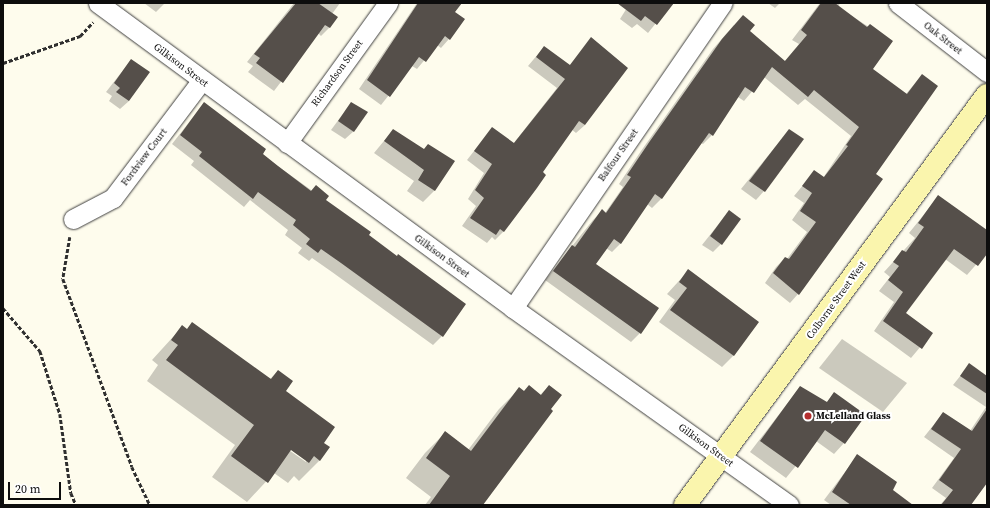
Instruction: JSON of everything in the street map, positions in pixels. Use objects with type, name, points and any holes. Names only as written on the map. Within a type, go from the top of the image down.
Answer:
[{"type":"main road","name":"Colborne Street West","points":[[685,505],[987,95]]},
{"type":"street","name":"Gilkison Street","points":[[98,3],[513,308],[789,505]]},
{"type":"street","name":"Richardson Street","points":[[287,143],[388,3]]},
{"type":"street","name":"Balfour Street","points":[[513,308],[723,3]]},
{"type":"street","name":"Oak Street","points":[[898,3],[987,72]]},
{"type":"street","name":"Fordview Court","points":[[73,219],[114,198],[202,80]]},
{"type":"path","points":[[3,63],[80,36]]},
{"type":"path","points":[[73,219],[63,279],[132,467],[150,505]]},
{"type":"path","points":[[3,308],[40,351],[60,414],[71,493],[76,505]]},
{"type":"building","points":[[296,3],[318,3],[338,17],[330,28],[325,25],[283,83],[256,63],[260,58],[254,54]]},
{"type":"building","points":[[418,3],[462,3],[455,12],[465,19],[450,40],[445,36],[426,62],[419,57],[390,97],[367,80]]},
{"type":"building","points":[[617,3],[674,3],[657,25],[645,16],[641,21]]},
{"type":"building","points":[[821,3],[835,3],[867,27],[870,24],[893,41],[873,69],[907,94],[922,74],[938,86],[876,174],[883,179],[799,295],[773,273],[785,257],[789,259],[816,222],[800,211],[812,193],[802,186],[814,170],[824,177],[848,146],[846,145],[859,127],[814,90],[808,97],[772,67],[754,93],[745,87],[713,136],[709,133],[662,199],[655,194],[621,244],[614,239],[596,264],[659,308],[641,334],[553,271],[572,245],[575,247],[602,209],[606,213],[631,177],[627,175],[650,141],[722,39],[743,15],[755,25],[750,31],[785,61],[807,35],[801,30]]},
{"type":"building","points":[[591,37],[628,68],[585,125],[579,121],[543,172],[546,175],[537,188],[504,232],[500,229],[496,235],[470,218],[484,198],[475,190],[492,164],[474,151],[492,127],[514,143],[565,79],[536,57],[544,46],[570,65]]},
{"type":"building","points":[[131,59],[150,72],[129,101],[116,92],[120,88],[114,83]]},
{"type":"building","points":[[204,102],[266,149],[263,154],[278,166],[311,191],[316,185],[329,196],[326,200],[371,232],[369,235],[397,256],[398,254],[466,304],[443,337],[321,249],[318,253],[306,244],[310,239],[293,225],[296,220],[258,192],[253,199],[199,156],[202,152],[180,135]]},
{"type":"building","points":[[351,102],[368,112],[354,132],[338,121]]},
{"type":"building","points":[[393,129],[424,149],[428,144],[455,161],[435,191],[418,180],[424,170],[384,141]]},
{"type":"building","points":[[789,129],[804,139],[765,192],[749,181]]},
{"type":"building","points":[[938,195],[987,230],[987,254],[978,266],[954,249],[906,313],[933,333],[922,349],[883,321],[903,292],[888,280],[899,266],[893,262],[902,250],[906,252],[924,227],[918,223]]},
{"type":"building","points":[[729,210],[741,219],[722,245],[710,236]]},
{"type":"building","points":[[688,269],[759,322],[734,356],[670,310],[687,288],[679,282]]},
{"type":"building","points":[[192,322],[271,379],[278,370],[293,381],[286,391],[335,427],[324,443],[330,447],[320,461],[314,456],[309,463],[291,450],[268,483],[231,456],[254,425],[166,360],[178,345],[171,340],[182,325],[187,329]]},
{"type":"building","points":[[969,363],[987,376],[987,394],[960,376]]},
{"type":"building","points":[[529,385],[541,395],[549,385],[562,395],[551,409],[553,411],[483,505],[429,505],[450,476],[426,458],[445,431],[471,451],[519,387],[524,391]]},
{"type":"building","points":[[800,386],[827,402],[834,392],[866,415],[845,444],[825,430],[798,468],[760,441]]},
{"type":"building","points":[[987,409],[987,483],[971,505],[941,505],[953,490],[939,480],[961,449],[931,429],[943,412],[972,431]]},
{"type":"building","points":[[857,454],[897,482],[893,490],[913,505],[851,505],[832,492]]},
{"type":"place","name":"McLelland Glass","points":[[808,416]]}]
